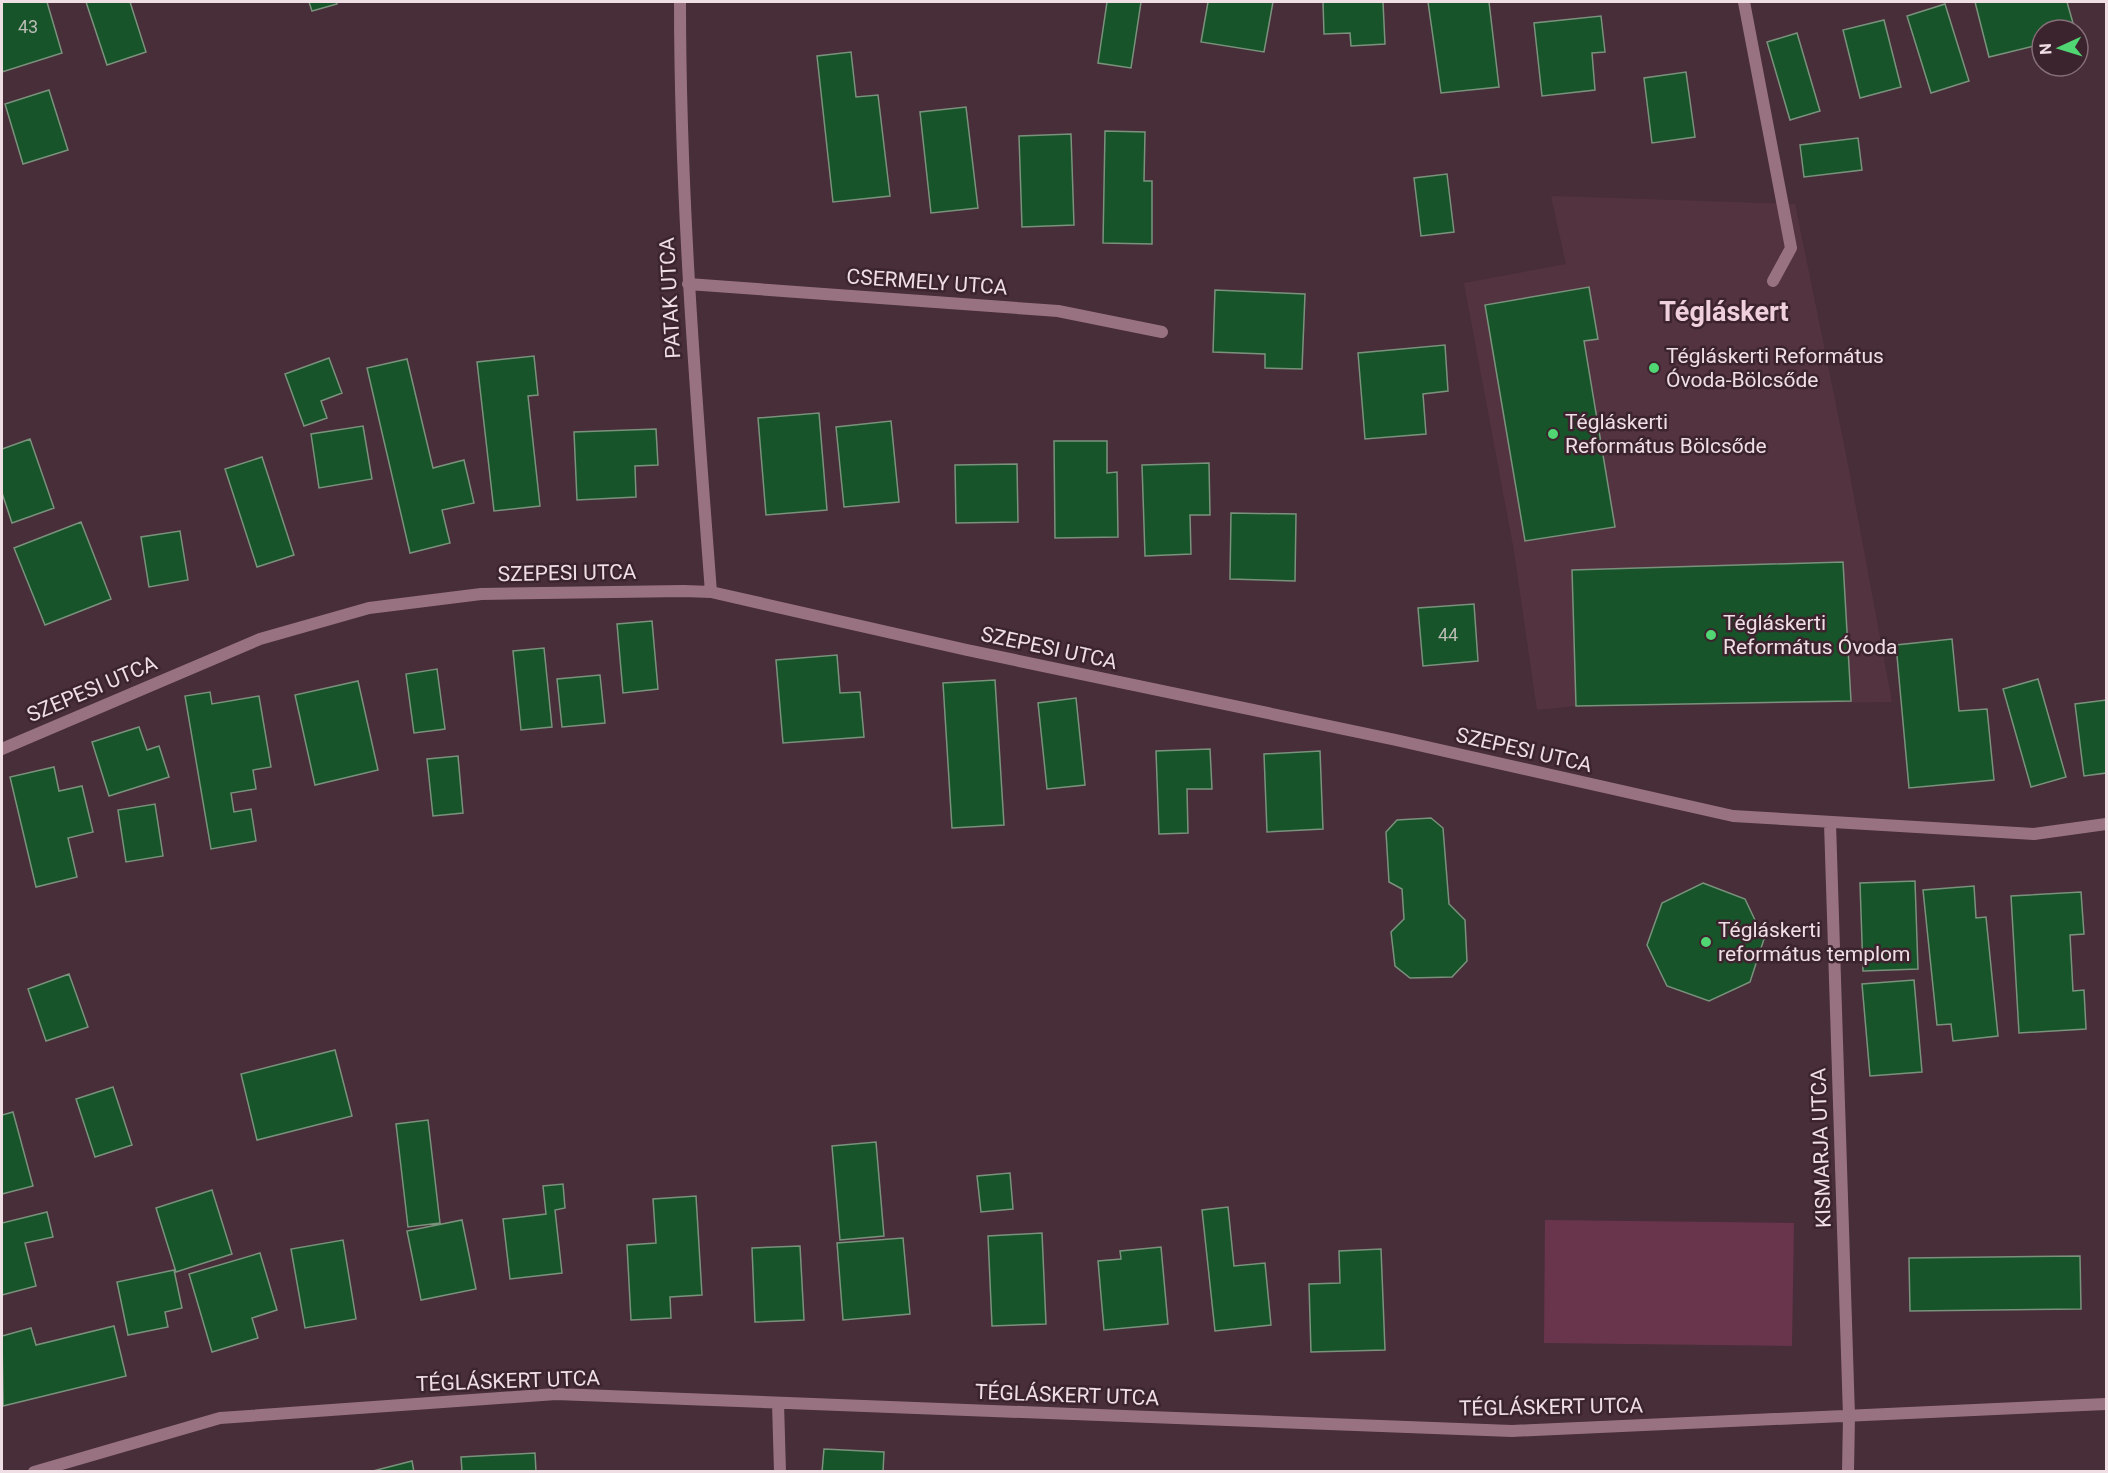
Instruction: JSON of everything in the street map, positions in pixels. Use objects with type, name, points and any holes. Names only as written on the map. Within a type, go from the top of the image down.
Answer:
[{"type":"street","name":"PATAK UTCA","points":[[680,2],[681,141],[688,284],[711,592]]},
{"type":"street","points":[[1744,2],[1791,248],[1773,281]]},
{"type":"street","name":"CSERMELY UTCA","points":[[688,284],[1058,311],[1162,332]]},
{"type":"street","name":"SZEPESI UTCA","points":[[2,749],[260,639],[369,608],[481,594],[711,592],[967,650],[1396,740],[1733,816],[2034,834],[2106,824]]},
{"type":"street","name":"KISMARJA UTCA","points":[[1830,823],[1849,1416],[1848,1472]]},
{"type":"street","name":"TÉGLÁSKERT UTCA","points":[[34,1472],[220,1418],[556,1394],[1512,1431],[2106,1404]]},
{"type":"street","points":[[777,1403],[780,1472]]},
{"type":"shaded area","name":"Tégláskerti Református Óvoda-Bölcsőde","points":[[1551,196],[1795,204],[1846,454],[1892,702],[1576,706],[1537,710],[1514,551],[1464,283],[1566,264]]},
{"type":"shaded area","points":[[1545,1220],[1794,1223],[1792,1346],[1544,1343]]},
{"type":"building","points":[[2,2],[47,2],[62,53],[2,72]]},
{"type":"building","points":[[86,2],[130,2],[146,52],[107,65]]},
{"type":"building","points":[[309,2],[337,2],[337,4],[312,11]]},
{"type":"building","points":[[1107,2],[1141,2],[1131,68],[1098,63]]},
{"type":"building","points":[[1208,2],[1273,2],[1264,52],[1201,42]]},
{"type":"building","points":[[1323,2],[1383,2],[1385,44],[1351,46],[1350,33],[1324,34]]},
{"type":"building","points":[[1428,2],[1489,2],[1499,87],[1441,93]]},
{"type":"building","points":[[1975,2],[2067,2],[2072,18],[2030,18],[2030,47],[1989,57]]},
{"type":"building","points":[[1945,4],[1969,81],[1931,93],[1907,16]]},
{"type":"building","points":[[1601,16],[1605,52],[1592,53],[1595,90],[1542,96],[1534,23]]},
{"type":"building","points":[[1884,20],[1901,87],[1860,98],[1843,30]]},
{"type":"building","points":[[1797,33],[1820,111],[1790,120],[1767,42]]},
{"type":"building","points":[[851,52],[856,97],[878,95],[890,196],[833,202],[817,56]]},
{"type":"building","points":[[1686,72],[1695,137],[1652,143],[1644,78]]},
{"type":"building","points":[[49,90],[68,150],[23,164],[5,104]]},
{"type":"building","points":[[966,107],[978,208],[931,213],[920,112]]},
{"type":"building","points":[[1105,131],[1145,132],[1144,181],[1152,181],[1152,244],[1103,243]]},
{"type":"building","points":[[1071,134],[1074,225],[1022,227],[1019,136]]},
{"type":"building","points":[[1858,138],[1862,170],[1804,177],[1800,145]]},
{"type":"building","points":[[1447,174],[1454,232],[1421,236],[1414,178]]},
{"type":"building","name":"Tégláskerti Református Bölcsőde","points":[[1589,287],[1598,339],[1584,341],[1615,527],[1525,541],[1485,305]]},
{"type":"building","points":[[1215,290],[1305,294],[1302,369],[1265,368],[1265,354],[1213,352]]},
{"type":"building","points":[[1445,345],[1448,391],[1423,394],[1426,434],[1365,439],[1358,353]]},
{"type":"building","points":[[534,356],[538,395],[528,396],[540,506],[494,511],[477,362]]},
{"type":"building","points":[[329,358],[342,393],[321,401],[327,418],[304,426],[285,374]]},
{"type":"building","points":[[407,359],[433,468],[464,460],[474,503],[442,510],[450,543],[410,553],[367,368]]},
{"type":"building","points":[[819,413],[827,510],[766,515],[758,418]]},
{"type":"building","points":[[891,421],[899,502],[844,507],[836,427]]},
{"type":"building","points":[[363,426],[372,479],[319,488],[311,434]]},
{"type":"building","points":[[656,429],[658,465],[635,466],[636,497],[577,500],[574,432]]},
{"type":"building","points":[[30,439],[54,508],[12,523],[2,493],[2,449]]},
{"type":"building","points":[[1054,441],[1107,441],[1107,473],[1117,472],[1118,537],[1055,538]]},
{"type":"building","points":[[262,457],[294,555],[257,567],[225,469]]},
{"type":"building","points":[[1209,463],[1210,515],[1190,515],[1191,554],[1145,556],[1142,465]]},
{"type":"building","points":[[1017,464],[1018,522],[956,523],[955,465]]},
{"type":"building","points":[[1231,513],[1296,514],[1295,581],[1230,579]]},
{"type":"building","points":[[81,522],[111,599],[45,625],[14,548]]},
{"type":"building","points":[[180,531],[188,580],[149,587],[141,537]]},
{"type":"building","name":"Tégláskerti Református Óvoda","points":[[1843,562],[1851,701],[1576,706],[1572,570]]},
{"type":"building","points":[[1474,604],[1478,661],[1423,666],[1418,608]]},
{"type":"building","points":[[652,621],[658,689],[623,693],[617,624]]},
{"type":"building","points":[[1952,639],[1959,711],[1987,709],[1994,780],[1909,788],[1896,645]]},
{"type":"building","points":[[544,648],[552,727],[521,730],[513,651]]},
{"type":"building","points":[[837,655],[840,693],[860,692],[864,737],[783,743],[776,660]]},
{"type":"building","points":[[437,669],[445,729],[414,733],[406,674]]},
{"type":"building","points":[[600,675],[605,723],[562,727],[557,679]]},
{"type":"building","points":[[2038,679],[2066,777],[2031,787],[2003,689]]},
{"type":"building","points":[[995,680],[1004,825],[952,828],[943,683]]},
{"type":"building","points":[[358,681],[378,770],[315,785],[295,695]]},
{"type":"building","points":[[210,692],[212,704],[259,696],[271,767],[253,770],[256,789],[231,793],[234,812],[251,809],[256,841],[211,849],[185,696]]},
{"type":"building","points":[[1076,698],[1085,785],[1047,789],[1038,703]]},
{"type":"building","points":[[2106,700],[2106,773],[2084,776],[2075,704]]},
{"type":"building","points":[[139,727],[147,750],[159,746],[169,777],[109,796],[92,742]]},
{"type":"building","points":[[1210,749],[1212,789],[1187,789],[1188,833],[1159,834],[1156,751]]},
{"type":"building","points":[[1320,751],[1323,829],[1267,832],[1264,754]]},
{"type":"building","points":[[458,756],[463,813],[433,816],[427,759]]},
{"type":"building","points":[[54,767],[59,791],[82,786],[93,832],[68,838],[77,877],[36,887],[10,777]]},
{"type":"building","points":[[155,804],[163,856],[126,862],[118,810]]},
{"type":"building","points":[[1431,818],[1443,828],[1449,904],[1465,920],[1467,961],[1452,977],[1410,978],[1395,966],[1391,932],[1404,919],[1402,889],[1389,882],[1386,832],[1397,820]]},
{"type":"building","points":[[1915,881],[1918,969],[1863,971],[1860,883]]},
{"type":"building","name":"Tégláskerti református templom","points":[[1703,883],[1745,899],[1764,939],[1750,982],[1709,1001],[1667,986],[1647,945],[1662,903]]},
{"type":"building","points":[[1974,886],[1976,918],[1986,917],[1998,1036],[1953,1041],[1951,1024],[1937,1025],[1923,890]]},
{"type":"building","points":[[2081,892],[2084,934],[2070,935],[2073,991],[2084,990],[2086,1029],[2019,1033],[2011,896]]},
{"type":"building","points":[[69,974],[88,1027],[46,1041],[28,989]]},
{"type":"building","points":[[1914,980],[1922,1072],[1870,1076],[1862,984]]},
{"type":"building","points":[[335,1050],[352,1116],[257,1140],[241,1074]]},
{"type":"building","points":[[113,1087],[132,1145],[95,1157],[76,1099]]},
{"type":"building","points":[[13,1112],[33,1186],[2,1194],[2,1115]]},
{"type":"building","points":[[428,1120],[440,1223],[408,1227],[396,1124]]},
{"type":"building","points":[[876,1142],[884,1236],[840,1240],[832,1146]]},
{"type":"building","points":[[1010,1173],[1013,1209],[981,1212],[977,1176]]},
{"type":"building","points":[[563,1184],[565,1208],[555,1210],[562,1273],[510,1279],[503,1219],[546,1214],[543,1186]]},
{"type":"building","points":[[212,1190],[232,1254],[176,1272],[156,1208]]},
{"type":"building","points":[[696,1196],[702,1295],[670,1297],[671,1318],[631,1320],[627,1245],[656,1243],[653,1199]]},
{"type":"building","points":[[1228,1207],[1234,1266],[1265,1263],[1271,1325],[1215,1331],[1202,1210]]},
{"type":"building","points":[[47,1212],[53,1237],[25,1243],[36,1286],[2,1295],[2,1223]]},
{"type":"building","points":[[462,1220],[476,1289],[421,1300],[407,1231]]},
{"type":"building","points":[[1042,1233],[1046,1324],[992,1326],[988,1236]]},
{"type":"building","points":[[903,1238],[910,1314],[843,1320],[837,1243]]},
{"type":"building","points":[[343,1240],[356,1319],[305,1328],[291,1249]]},
{"type":"building","points":[[800,1246],[804,1320],[755,1322],[752,1248]]},
{"type":"building","points":[[1161,1247],[1168,1324],[1104,1330],[1098,1261],[1121,1259],[1120,1251]]},
{"type":"building","points":[[1381,1249],[1385,1350],[1311,1352],[1309,1284],[1340,1283],[1339,1251]]},
{"type":"building","points":[[260,1253],[277,1310],[252,1318],[258,1338],[212,1352],[189,1274]]},
{"type":"building","points":[[2080,1256],[2081,1309],[1910,1311],[1909,1258]]},
{"type":"building","points":[[174,1270],[182,1308],[165,1312],[168,1327],[128,1335],[117,1282]]},
{"type":"building","points":[[114,1326],[126,1376],[3,1406],[2,1336],[31,1328],[36,1345]]},
{"type":"building","points":[[824,1449],[884,1452],[883,1472],[822,1472]]},
{"type":"building","points":[[535,1453],[536,1472],[462,1472],[461,1457]]},
{"type":"building","points":[[412,1461],[414,1472],[369,1472]]},
{"type":"place","name":"Tégláskerti Református Óvoda-Bölcsőde","points":[[1654,368]]},
{"type":"place","name":"Tégláskerti Református Bölcsőde","points":[[1553,434]]},
{"type":"place","name":"Tégláskerti Református Óvoda","points":[[1711,635]]},
{"type":"place","name":"Tégláskerti református templom","points":[[1706,942]]},
{"type":"district","name":"Tégláskert","points":[[1724,312]]}]
